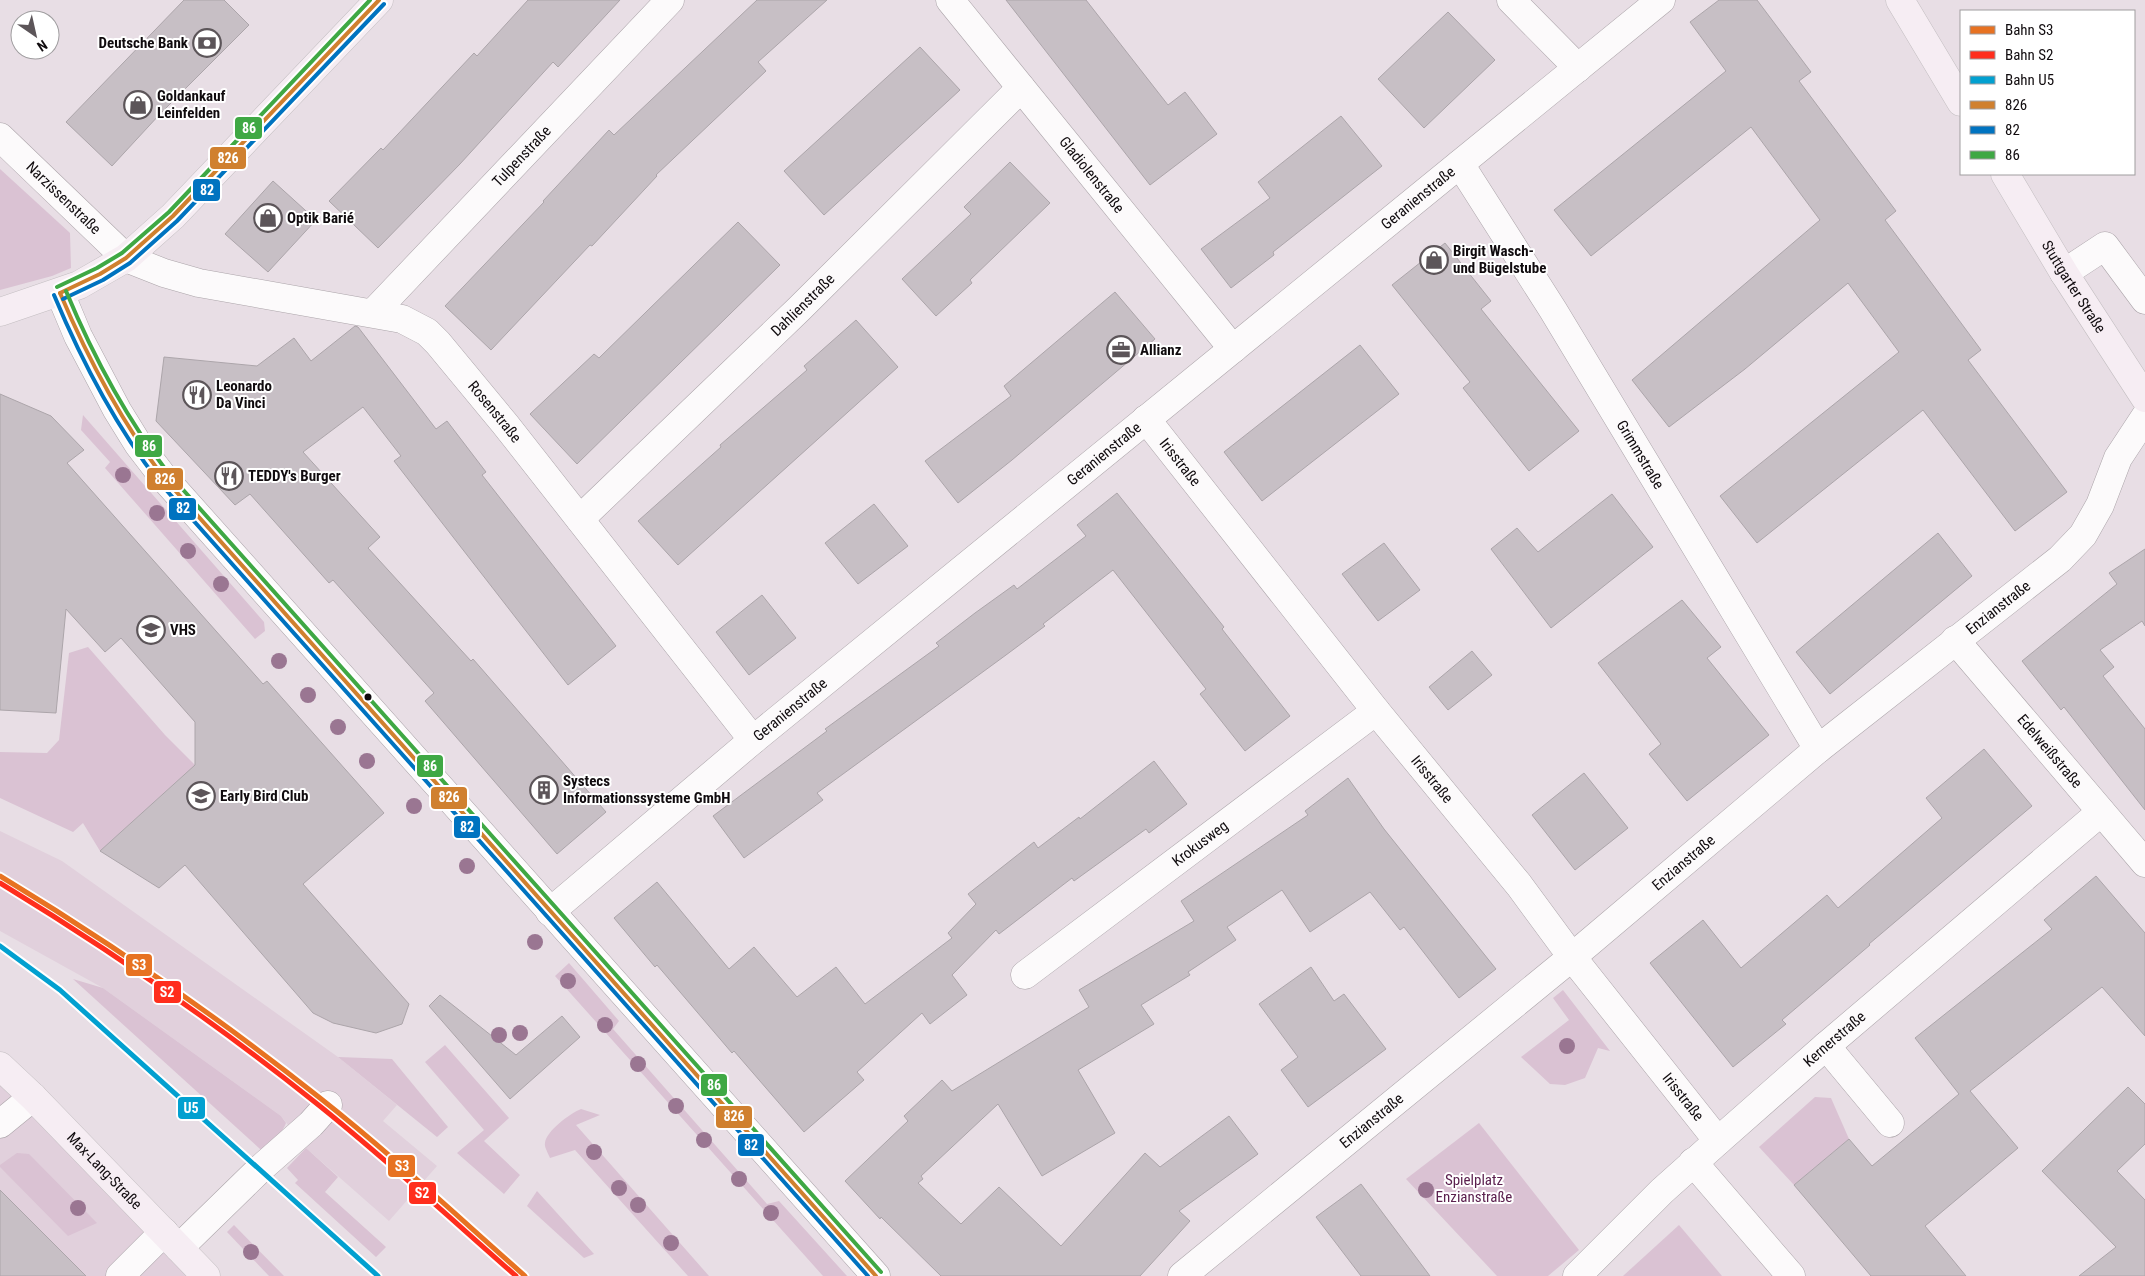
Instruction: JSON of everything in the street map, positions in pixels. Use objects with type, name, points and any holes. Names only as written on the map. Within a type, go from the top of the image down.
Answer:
[{"type":"main road","points":[[0,312],[60,293],[100,274],[126,258],[174,216],[379,0]]},
{"type":"main road","points":[[1900,0],[1960,100]]},
{"type":"main road","name":"Stuttgarter Straße","points":[[2006,175],[2064,273],[2145,398]]},
{"type":"main road","name":"Max-Lang-Straße","points":[[0,1066],[33,1097],[206,1276]]},
{"type":"street","name":"Tulpenstraße","points":[[373,313],[670,0]]},
{"type":"street","name":"Gladiolenstraße","points":[[950,0],[1233,349]]},
{"type":"street","points":[[1510,0],[1578,68]]},
{"type":"street","name":"Geranienstraße","points":[[550,912],[753,740],[1661,0]]},
{"type":"street","name":"Dahlienstraße","points":[[580,519],[792,316],[1021,88]]},
{"type":"street","name":"Narzissenstraße","points":[[0,137],[126,258]]},
{"type":"street","name":"Grimmstraße","points":[[1460,164],[1502,227],[1558,318],[1818,748]]},
{"type":"street","points":[[2064,273],[2105,246],[2145,300]]},
{"type":"street","name":"Rosenstraße","points":[[126,258],[164,273],[199,283],[402,319],[427,332],[505,424],[753,740]]},
{"type":"street","points":[[60,293],[78,336],[138,444],[164,478],[876,1276]]},
{"type":"street","name":"Enzianstraße","points":[[1182,1276],[1572,957],[1818,748],[2060,559],[2083,535],[2100,505],[2118,458],[2145,417]]},
{"type":"street","name":"Irisstraße","points":[[1146,419],[1376,711],[1519,884],[1572,957],[1718,1141]]},
{"type":"street","name":"Edelweißstraße","points":[[1955,640],[2145,863]]},
{"type":"street","name":"Krokusweg","points":[[1024,975],[1376,711]]},
{"type":"street","name":"Kernerstraße","points":[[1577,1276],[1693,1162],[1826,1046],[2102,812]]},
{"type":"street","points":[[1826,1046],[1890,1123]]},
{"type":"street","points":[[0,1124],[33,1097]]},
{"type":"street","points":[[120,1276],[171,1240],[260,1169],[312,1124],[328,1105]]},
{"type":"street","points":[[1693,1162],[1791,1276]]},
{"type":"shaded area","points":[[0,831],[62,861],[338,1057],[397,1105],[383,1121],[437,1166],[389,1221],[306,1148],[281,1116],[103,988],[0,931]]},
{"type":"shaded area","points":[[0,1066],[206,1276],[0,1276]]},
{"type":"green space","points":[[0,169],[70,233],[71,268],[52,276],[0,290]]},
{"type":"green space","points":[[83,415],[264,622],[265,631],[255,639],[105,468],[110,462],[81,430]]},
{"type":"green space","points":[[88,647],[165,735],[195,765],[100,851],[83,823],[73,832],[0,798],[0,752],[47,753],[59,740],[69,653]]},
{"type":"green space","points":[[569,963],[619,1021],[613,1029],[767,1204],[779,1201],[847,1276],[823,1276],[555,976]]},
{"type":"green space","points":[[73,979],[103,988],[281,1116],[286,1123],[282,1131],[272,1143],[260,1149]]},
{"type":"green space","points":[[1563,990],[1610,1051],[1598,1048],[1585,1078],[1565,1085],[1550,1084],[1521,1057],[1569,1020],[1553,998]]},
{"type":"green space","points":[[445,1045],[509,1118],[484,1141],[520,1175],[504,1194],[457,1153],[484,1130],[425,1062]]},
{"type":"green space","points":[[338,1057],[392,1059],[448,1127],[437,1137]]},
{"type":"green space","points":[[1815,1097],[1831,1098],[1849,1139],[1794,1185],[1759,1147]]},
{"type":"green space","points":[[581,1109],[600,1115],[576,1125],[709,1276],[688,1276],[575,1150],[550,1158],[545,1146],[546,1138],[560,1123]]},
{"type":"green space","name":"Spielplatz Enzianstraße","points":[[1479,1123],[1579,1250],[1548,1276],[1497,1276],[1406,1179]]},
{"type":"green space","points":[[306,1148],[338,1177],[325,1192],[386,1247],[376,1257],[295,1183],[298,1180],[287,1168]]},
{"type":"green space","points":[[17,1153],[29,1154],[97,1223],[68,1236],[0,1167],[0,1165]]},
{"type":"green space","points":[[537,1191],[594,1254],[584,1258],[527,1206]]},
{"type":"green space","points":[[234,1225],[284,1276],[269,1276],[227,1232]]},
{"type":"green space","points":[[1679,1225],[1722,1276],[1623,1276]]},
{"type":"building","points":[[184,0],[224,0],[249,25],[160,114],[112,166],[66,122]]},
{"type":"building","points":[[528,0],[620,0],[558,67],[553,62],[460,164],[378,248],[329,201],[381,148],[383,150],[474,53],[477,56]]},
{"type":"building","points":[[757,0],[827,0],[758,62],[766,71],[656,175],[592,246],[590,245],[491,350],[445,306],[544,202],[609,130],[614,135]]},
{"type":"building","points":[[1006,0],[1086,0],[1168,105],[1185,92],[1217,134],[1150,185]]},
{"type":"building","points":[[1719,0],[1757,0],[1811,72],[1799,81],[1896,211],[1885,220],[1981,350],[1968,360],[2067,492],[2015,531],[1923,410],[1757,543],[1720,496],[1899,352],[1848,283],[1745,369],[1669,427],[1632,380],[1820,220],[1751,127],[1591,256],[1554,210],[1726,71],[1690,22]]},
{"type":"building","points":[[1448,12],[1495,60],[1424,128],[1378,79]]},
{"type":"building","points":[[920,47],[960,90],[824,215],[784,171]]},
{"type":"building","points":[[1341,116],[1382,166],[1273,252],[1274,255],[1231,288],[1201,249],[1270,198],[1258,182]]},
{"type":"building","points":[[1010,162],[1050,203],[970,280],[972,283],[936,316],[902,279],[971,214],[964,207]]},
{"type":"building","points":[[273,181],[316,220],[268,272],[225,234]]},
{"type":"building","points":[[738,222],[780,265],[577,464],[530,414],[594,354],[599,358]]},
{"type":"building","points":[[1445,243],[1491,301],[1481,309],[1579,431],[1529,471],[1463,388],[1470,382],[1392,285]]},
{"type":"building","points":[[1115,292],[1155,339],[1012,460],[958,503],[925,461],[1011,396],[1004,386]]},
{"type":"building","points":[[856,320],[898,367],[678,565],[638,521],[721,447],[720,445],[807,370],[804,366]]},
{"type":"building","points":[[355,326],[358,327],[436,429],[447,421],[486,472],[482,475],[616,646],[568,685],[394,461],[401,456],[363,407],[303,452],[380,537],[368,548],[471,661],[473,659],[606,812],[557,854],[425,701],[434,693],[333,580],[329,583],[250,494],[235,505],[156,421],[164,357],[257,366],[294,338],[311,361]]},
{"type":"building","points":[[1360,345],[1399,394],[1262,501],[1224,452]]},
{"type":"building","points":[[0,394],[51,416],[84,450],[67,463],[263,684],[267,681],[384,813],[303,884],[409,1004],[402,1024],[376,1033],[333,1023],[313,1013],[185,865],[159,888],[100,851],[195,765],[195,722],[121,638],[105,652],[66,609],[56,713],[0,710]]},
{"type":"building","points":[[1117,493],[1224,627],[1222,629],[1290,716],[1245,751],[1200,694],[1206,689],[1113,570],[1043,624],[1045,626],[817,793],[823,800],[744,858],[713,816],[827,731],[825,729],[939,646],[936,643],[975,613],[1014,585],[1017,589],[1086,536],[1077,525]]},
{"type":"building","points":[[1612,494],[1653,547],[1551,628],[1491,549],[1517,528],[1538,552]]},
{"type":"building","points":[[874,504],[908,546],[858,584],[825,543]]},
{"type":"building","points":[[1938,533],[1972,576],[1830,694],[1796,652]]},
{"type":"building","points":[[1384,543],[1420,590],[1378,621],[1342,574]]},
{"type":"building","points":[[2145,549],[2145,626],[2142,621],[2100,650],[2114,667],[2103,676],[2145,729],[2145,810],[2064,707],[2061,710],[2022,661],[2117,584],[2109,573]]},
{"type":"building","points":[[762,595],[796,638],[749,675],[716,632]]},
{"type":"building","points":[[1682,600],[1721,647],[1707,658],[1769,735],[1687,801],[1649,754],[1661,744],[1598,663]]},
{"type":"building","points":[[1472,651],[1492,675],[1448,710],[1429,687]]},
{"type":"building","points":[[1984,749],[2032,806],[1869,944],[1782,1020],[1786,1024],[1733,1067],[1650,963],[1703,920],[1741,968],[1827,895],[1838,908],[1942,818],[1926,798]]},
{"type":"building","points":[[1154,761],[1187,804],[1149,833],[1146,829],[1074,881],[1072,878],[999,934],[996,930],[952,975],[967,995],[930,1024],[922,1013],[857,1072],[864,1080],[804,1132],[734,1051],[732,1053],[657,965],[655,967],[614,918],[657,882],[729,969],[754,947],[797,997],[836,967],[865,1004],[952,938],[948,933],[976,904],[968,894],[1034,842],[1038,848],[1079,817],[1080,819]]},
{"type":"building","points":[[1584,773],[1628,828],[1575,870],[1532,815]]},
{"type":"building","points":[[1348,778],[1384,829],[1496,969],[1459,998],[1404,927],[1400,930],[1370,892],[1310,932],[1282,890],[1227,927],[1236,940],[1188,972],[1190,975],[1141,1005],[1154,1024],[1078,1070],[1115,1133],[1042,1176],[998,1104],[921,1176],[923,1179],[918,1183],[961,1224],[999,1187],[1061,1246],[1145,1153],[1160,1167],[1229,1116],[1258,1154],[1179,1211],[1190,1221],[1140,1276],[941,1276],[881,1217],[880,1219],[845,1181],[908,1121],[904,1116],[942,1080],[952,1091],[1089,1007],[1079,990],[1194,921],[1181,901],[1308,815],[1305,811]]},
{"type":"building","points":[[2096,876],[2145,933],[2145,1036],[2102,987],[1970,1091],[2018,1148],[1925,1226],[1966,1276],[1871,1276],[1794,1185],[1849,1139],[1872,1166],[1959,1094],[1915,1038],[2052,929],[2044,920]]},
{"type":"building","points":[[1311,967],[1334,1001],[1344,994],[1386,1049],[1308,1107],[1281,1070],[1298,1057],[1259,1004]]},
{"type":"building","points":[[440,995],[516,1055],[562,1016],[580,1037],[510,1099],[429,1006]]},
{"type":"building","points":[[2128,1087],[2145,1104],[2145,1144],[2117,1171],[2145,1200],[2145,1276],[2079,1276],[2116,1247],[2042,1171]]},
{"type":"building","points":[[1361,1184],[1430,1276],[1361,1276],[1316,1217]]},
{"type":"building","points":[[0,1190],[86,1276],[0,1276]]},
{"type":"rail line","name":"S3","points":[[0,876],[123,954],[282,1068],[372,1141],[525,1276]]},
{"type":"rail line","name":"S2","points":[[0,883],[82,934],[240,1044],[367,1145],[516,1276]]},
{"type":"rail line","name":"U5","points":[[0,946],[60,990],[378,1276]]},
{"type":"transit line","name":"86","points":[[57,287],[97,268],[122,253],[169,212],[370,0]]},
{"type":"transit line","name":"826","points":[[60,293],[100,274],[126,258],[173,216],[379,0]]},
{"type":"transit line","name":"82","points":[[63,299],[103,280],[130,263],[177,221],[384,4]]},
{"type":"transit line","name":"86","points":[[66,291],[87,339],[111,386],[153,453],[169,474],[881,1272]]},
{"type":"transit line","name":"826","points":[[60,293],[106,389],[164,478],[876,1276]]},
{"type":"transit line","name":"82","points":[[54,295],[100,392],[128,438],[159,482],[868,1276]]},
{"type":"place","name":"Deutsche Bank","points":[[207,43]]},
{"type":"place","name":"Goldankauf Leinfelden","points":[[138,105]]},
{"type":"place","name":"Optik Barié","points":[[268,218]]},
{"type":"place","name":"Birgit Wasch- und Bügelstube","points":[[1434,260]]},
{"type":"place","name":"Allianz","points":[[1121,350]]},
{"type":"place","name":"Leonardo Da Vinci","points":[[197,395]]},
{"type":"place","name":"TEDDY's Burger","points":[[229,476]]},
{"type":"place","name":"VHS","points":[[151,630]]},
{"type":"place","name":"Systecs Informationssysteme GmbH","points":[[544,790]]},
{"type":"place","name":"Early Bird Club","points":[[201,796]]}]
